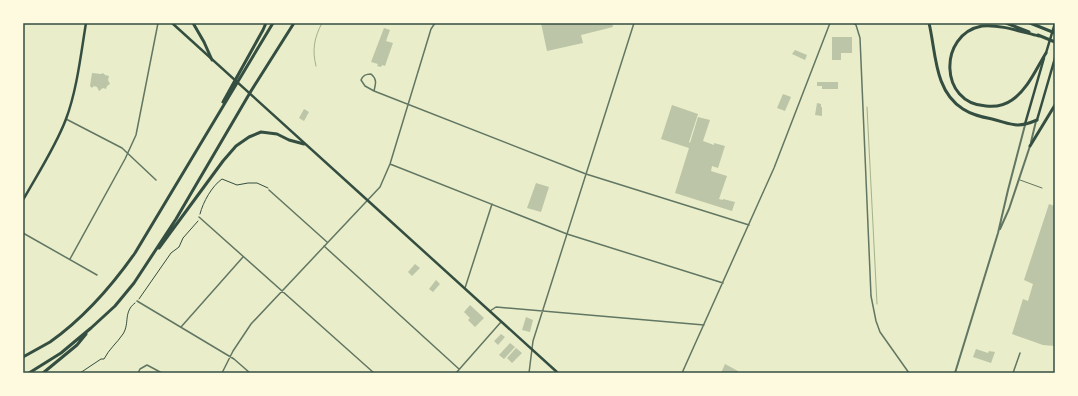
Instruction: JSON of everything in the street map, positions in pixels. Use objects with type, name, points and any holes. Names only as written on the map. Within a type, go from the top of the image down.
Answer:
[{"type":"highway","points":[[193,23],[212,60]]},
{"type":"highway","points":[[214,121],[266,23]]},
{"type":"highway","points":[[23,357],[49,342],[80,318],[119,276],[135,253],[273,23]]},
{"type":"highway","points":[[30,373],[61,353],[91,328],[115,306],[134,283],[176,219],[251,91],[294,23]]},
{"type":"highway","points":[[929,23],[944,91],[954,103],[964,110],[976,115],[1018,126],[1025,125],[1036,120]]},
{"type":"highway","points":[[1006,23],[1055,42]]},
{"type":"highway","points":[[1030,23],[1055,33]]},
{"type":"highway","points":[[1039,36],[994,26],[982,26],[971,30],[960,39],[952,52],[949,71],[953,85],[962,97],[976,105],[993,106],[1005,104],[1018,95],[1025,87],[1046,53]]},
{"type":"highway","points":[[1030,146],[1055,105]]},
{"type":"highway","points":[[153,256],[223,161],[236,146],[249,137],[261,132],[277,134],[304,144]]},
{"type":"highway","points":[[44,373],[77,345],[91,328]]},
{"type":"main road","points":[[23,200],[60,134],[66,119],[72,98],[86,23]]},
{"type":"main road","points":[[172,23],[558,373]]},
{"type":"main road","points":[[1025,125],[1055,23]]},
{"type":"main road","points":[[1036,120],[1055,58]]},
{"type":"street","points":[[70,259],[128,152],[137,129],[158,23]]},
{"type":"street","points":[[222,373],[230,356],[252,324],[380,187],[390,164],[431,29],[435,23]]},
{"type":"street","points":[[530,373],[533,341],[634,23]]},
{"type":"street","points":[[682,373],[774,168],[830,23]]},
{"type":"street","points":[[852,23],[856,26],[860,38],[871,296],[876,321],[882,336],[909,373]]},
{"type":"street","points":[[374,91],[376,81],[375,77],[371,74],[362,76],[362,84],[374,91],[586,174],[749,225]]},
{"type":"street","points":[[66,119],[128,152],[156,180]]},
{"type":"street","points":[[998,233],[1019,180],[1030,146],[1036,120]]},
{"type":"street","points":[[955,373],[998,233],[1025,125]]},
{"type":"street","points":[[390,164],[567,234],[723,283]]},
{"type":"street","points":[[269,190],[327,242]]},
{"type":"street","points":[[465,288],[492,204]]},
{"type":"street","points":[[199,217],[374,373]]},
{"type":"street","points":[[23,233],[97,275]]},
{"type":"street","points":[[324,246],[459,369]]},
{"type":"street","points":[[181,327],[243,257]]},
{"type":"street","points":[[137,301],[230,356],[250,373]]},
{"type":"street","points":[[490,312],[496,307],[704,325]]},
{"type":"street","points":[[456,373],[501,322]]},
{"type":"street","points":[[1013,373],[1020,353]]},
{"type":"street","points":[[138,373],[140,369],[147,365],[162,373]]},
{"type":"lane","points":[[1019,180],[1042,188]]},
{"type":"path","points":[[80,373],[101,359],[104,359],[108,352],[123,335],[129,310],[171,253],[179,247],[184,238],[196,225],[207,199],[222,179],[237,185],[257,183],[268,188],[269,190]]},
{"type":"building","points":[[541,23],[612,23],[613,27],[581,35],[583,43],[547,51]]},
{"type":"building","points":[[384,28],[390,30],[386,41],[393,43],[385,66],[382,65],[381,67],[377,66],[378,64],[371,62]]},
{"type":"building","points":[[832,37],[852,37],[852,53],[841,53],[841,60],[832,60]]},
{"type":"building","points":[[795,50],[807,55],[805,60],[792,54]]},
{"type":"building","points":[[92,73],[103,73],[109,76],[108,80],[110,84],[106,89],[103,88],[99,91],[97,87],[94,86],[92,88],[90,86]]},
{"type":"building","points":[[817,82],[838,82],[838,89],[822,89],[822,86],[817,86]]},
{"type":"building","points":[[783,94],[791,97],[785,111],[777,108]]},
{"type":"building","points":[[817,103],[821,104],[822,116],[815,115]]},
{"type":"building","points":[[672,105],[698,114],[689,142],[690,143],[698,117],[710,120],[703,141],[714,145],[714,143],[725,146],[718,168],[712,166],[711,171],[727,176],[719,199],[735,202],[732,211],[675,193],[689,148],[661,139]]},
{"type":"building","points":[[304,109],[309,112],[304,121],[299,118]]},
{"type":"building","points":[[536,183],[549,187],[541,212],[527,208]]},
{"type":"building","points":[[1049,204],[1055,206],[1055,346],[1043,345],[1012,334],[1023,299],[1028,301],[1033,284],[1024,280]]},
{"type":"building","points":[[415,264],[420,268],[412,276],[408,272]]},
{"type":"building","points":[[436,280],[440,284],[433,292],[429,289]]},
{"type":"building","points":[[470,305],[484,318],[475,327],[468,320],[470,318],[464,312]]},
{"type":"building","points":[[526,317],[533,320],[530,332],[522,330]]},
{"type":"building","points":[[501,334],[505,337],[498,345],[494,341]]},
{"type":"building","points":[[510,343],[515,347],[504,359],[499,355]]},
{"type":"building","points":[[516,348],[522,353],[512,363],[507,358]]},
{"type":"building","points":[[976,349],[988,353],[989,351],[995,352],[991,363],[973,357]]},
{"type":"building","points":[[725,364],[738,371],[737,373],[721,373]]},
{"type":"waterway","points":[[316,66],[314,44],[322,23]]},
{"type":"waterway","points":[[867,107],[877,304]]}]
